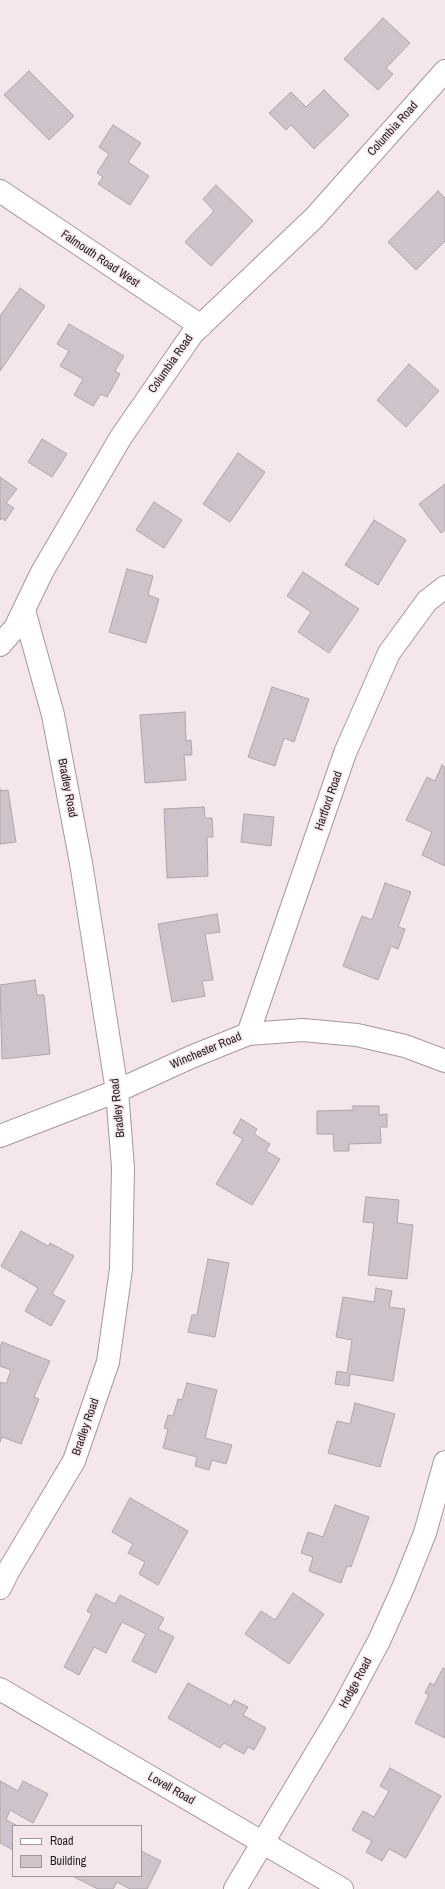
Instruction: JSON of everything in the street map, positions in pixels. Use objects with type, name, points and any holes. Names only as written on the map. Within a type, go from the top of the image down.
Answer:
[{"type":"street","name":"Columbia Road","points":[[0,646],[15,628],[42,572],[121,437],[193,333],[314,218],[445,71]]},
{"type":"street","name":"Falmouth Road West","points":[[0,191],[201,326]]},
{"type":"street","name":"Hartford Road","points":[[248,1034],[345,753],[389,653],[427,601],[445,587]]},
{"type":"street","name":"Bradley Road","points":[[0,1588],[9,1570],[74,1461],[108,1362],[121,1269],[123,1168],[117,1091],[81,863],[53,715],[24,610]]},
{"type":"street","name":"Winchester Road","points":[[0,1136],[117,1091],[191,1057],[248,1034],[303,1030],[357,1035],[405,1046],[445,1061]]},
{"type":"street","name":"Hodge Road","points":[[235,1889],[264,1843],[342,1710],[378,1641],[403,1588],[425,1533],[445,1462]]},
{"type":"street","name":"Lovell Road","points":[[0,1689],[342,1889]]},
{"type":"building","points":[[383,18],[410,43],[386,68],[393,74],[378,90],[344,59]]},
{"type":"building","points":[[29,71],[74,116],[49,140],[4,95]]},
{"type":"building","points":[[324,90],[349,115],[314,149],[291,125],[286,130],[269,113],[291,92],[306,107]]},
{"type":"building","points":[[113,125],[141,143],[128,162],[149,176],[130,205],[98,184],[103,177],[97,173],[109,154],[99,147]]},
{"type":"building","points":[[216,185],[253,221],[211,266],[185,242],[214,211],[203,199]]},
{"type":"building","points":[[438,191],[445,198],[445,241],[416,270],[388,242]]},
{"type":"building","points":[[20,288],[45,306],[0,371],[0,316]]},
{"type":"building","points":[[69,324],[124,356],[115,371],[120,374],[107,397],[101,394],[93,406],[74,395],[83,379],[60,366],[69,351],[57,344]]},
{"type":"building","points":[[409,364],[439,391],[406,427],[377,400]]},
{"type":"building","points":[[42,439],[67,454],[52,477],[28,462]]},
{"type":"building","points":[[238,453],[265,472],[230,522],[203,504]]},
{"type":"building","points":[[0,477],[17,489],[6,503],[14,508],[5,521],[2,518],[0,520]]},
{"type":"building","points":[[445,484],[445,530],[441,533],[419,504]]},
{"type":"building","points":[[154,502],[182,520],[164,548],[136,530]]},
{"type":"building","points":[[374,520],[406,540],[378,585],[345,565]]},
{"type":"building","points":[[127,569],[153,576],[148,595],[159,599],[146,643],[109,632]]},
{"type":"building","points":[[303,572],[359,609],[329,653],[298,632],[311,612],[287,596]]},
{"type":"building","points":[[272,687],[309,699],[294,742],[284,738],[275,766],[248,757]]},
{"type":"building","points":[[185,712],[186,741],[191,740],[192,755],[184,755],[186,780],[145,783],[140,715]]},
{"type":"building","points":[[442,765],[445,767],[445,866],[422,855],[432,832],[406,820],[427,777],[435,781]]},
{"type":"building","points":[[8,790],[16,842],[0,844],[0,791]]},
{"type":"building","points":[[204,807],[205,818],[212,818],[213,837],[207,837],[208,876],[167,878],[164,809]]},
{"type":"building","points":[[244,814],[274,817],[271,846],[241,842]]},
{"type":"building","points":[[385,883],[411,892],[398,927],[405,929],[398,949],[391,946],[378,980],[343,966],[362,916],[372,920]]},
{"type":"building","points":[[217,914],[220,932],[205,934],[213,980],[202,981],[205,996],[172,1002],[158,924]]},
{"type":"building","points":[[35,980],[37,995],[44,995],[50,1054],[2,1059],[0,985]]},
{"type":"building","points":[[353,1106],[379,1106],[379,1115],[387,1114],[387,1127],[380,1127],[381,1143],[349,1144],[349,1151],[334,1151],[333,1134],[317,1134],[317,1111],[353,1110]]},
{"type":"building","points":[[241,1119],[257,1129],[254,1134],[270,1144],[266,1151],[280,1159],[252,1205],[216,1184],[243,1139],[233,1133]]},
{"type":"building","points":[[366,1197],[399,1200],[397,1223],[413,1225],[407,1279],[368,1275],[374,1223],[363,1222]]},
{"type":"building","points":[[21,1231],[48,1246],[50,1243],[74,1256],[52,1294],[65,1301],[51,1326],[25,1311],[38,1288],[1,1266]]},
{"type":"building","points":[[208,1259],[229,1263],[215,1337],[188,1332],[192,1315],[197,1315]]},
{"type":"building","points":[[376,1288],[392,1291],[389,1307],[405,1309],[393,1381],[350,1374],[349,1386],[335,1384],[337,1371],[347,1373],[352,1340],[336,1337],[343,1297],[374,1302]]},
{"type":"building","points":[[2,1342],[50,1361],[34,1397],[39,1399],[21,1444],[2,1437],[0,1442],[0,1385],[1,1382],[6,1384],[11,1370],[0,1366],[0,1347]]},
{"type":"building","points":[[187,1383],[217,1390],[205,1438],[232,1445],[226,1464],[212,1460],[209,1470],[195,1466],[197,1457],[163,1448],[168,1429],[164,1428],[168,1415],[173,1416],[178,1399],[182,1400]]},
{"type":"building","points":[[355,1403],[395,1414],[380,1467],[328,1453],[337,1421],[350,1424]]},
{"type":"building","points":[[130,1498],[188,1531],[158,1585],[139,1574],[145,1562],[128,1553],[133,1544],[112,1532]]},
{"type":"building","points":[[335,1505],[369,1517],[351,1567],[347,1566],[341,1583],[309,1571],[313,1557],[301,1553],[308,1532],[323,1537]]},
{"type":"building","points":[[293,1593],[324,1614],[289,1664],[245,1634],[261,1611],[275,1620]]},
{"type":"building","points":[[96,1594],[115,1604],[120,1595],[164,1618],[158,1629],[174,1637],[156,1673],[132,1661],[146,1634],[122,1622],[106,1653],[94,1647],[79,1675],[64,1667],[92,1614],[87,1611]]},
{"type":"building","points":[[443,1668],[445,1669],[445,1738],[415,1723],[429,1695],[425,1693],[430,1683],[434,1685]]},
{"type":"building","points":[[188,1683],[231,1706],[234,1700],[248,1707],[243,1715],[266,1728],[254,1750],[248,1747],[244,1754],[224,1743],[220,1748],[168,1718]]},
{"type":"building","points":[[390,1768],[441,1796],[406,1858],[389,1849],[382,1861],[366,1852],[372,1841],[352,1830],[363,1811],[374,1817],[389,1791],[380,1786]]},
{"type":"building","points":[[0,1781],[18,1791],[23,1781],[48,1794],[33,1823],[10,1810],[6,1820],[16,1825],[12,1825],[12,1849],[0,1843]]},
{"type":"building","points":[[142,1852],[161,1861],[147,1889],[130,1889],[117,1882],[113,1889],[98,1889],[74,1877],[142,1877]]}]
